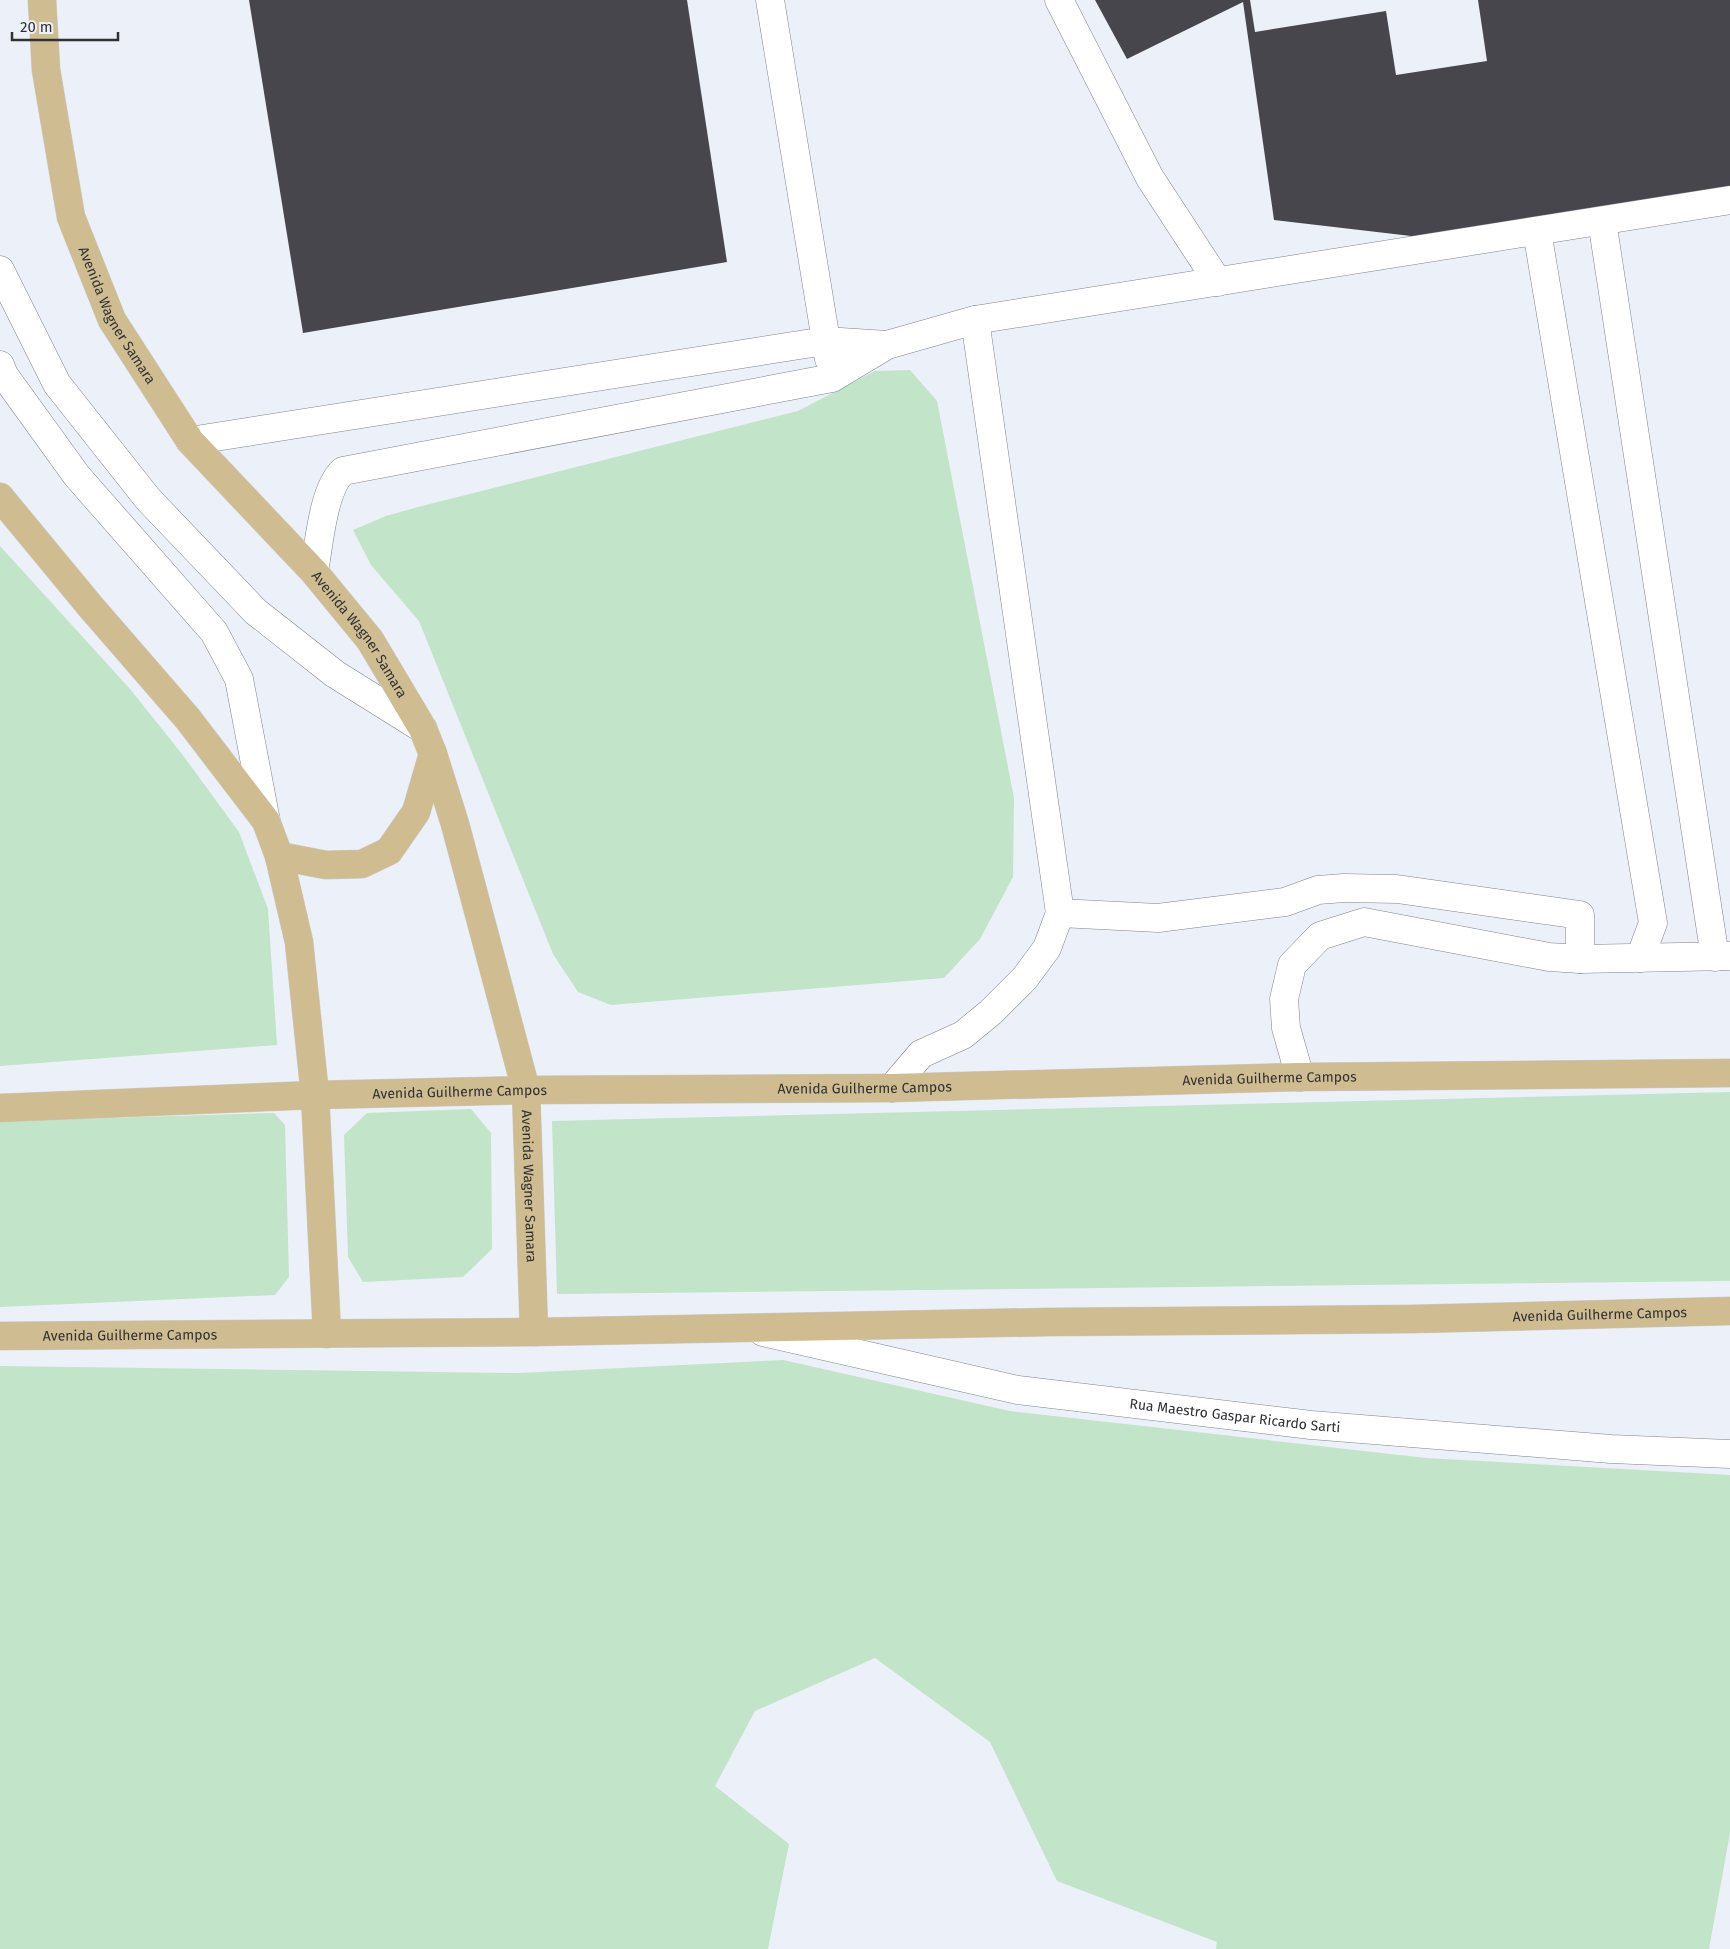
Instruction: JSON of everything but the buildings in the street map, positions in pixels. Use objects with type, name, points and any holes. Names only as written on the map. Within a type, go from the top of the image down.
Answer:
[{"type":"main road","name":"Avenida Wagner Samara","points":[[42,0],[46,70],[71,217],[112,320],[190,441],[314,572],[370,640],[423,729],[433,754],[455,824],[526,1090],[534,1332]]},
{"type":"main road","points":[[0,497],[90,606],[188,719],[266,821],[279,856],[299,942],[315,1095],[327,1334]]},
{"type":"main road","points":[[279,856],[335,865],[362,864],[389,852],[416,812],[433,754]]},
{"type":"main road","name":"Avenida Guilherme Campos","points":[[0,1108],[315,1095],[526,1090],[892,1088],[1300,1077],[1730,1072]]},
{"type":"main road","name":"Avenida Guilherme Campos","points":[[0,1336],[747,1329],[1040,1322],[1412,1319],[1730,1311]]},
{"type":"street","points":[[770,0],[832,378]]},
{"type":"street","points":[[1059,0],[1150,178],[1218,282]]},
{"type":"street","points":[[314,572],[328,495],[337,476],[343,471],[832,378],[887,345],[975,320],[1730,200]]},
{"type":"street","points":[[1300,1077],[1286,1028],[1284,999],[1292,965],[1320,936],[1364,922],[1549,957],[1580,959],[1722,957],[1602,221]]},
{"type":"street","points":[[1536,232],[1654,923],[1640,958]]},
{"type":"street","points":[[0,270],[57,384],[148,499],[256,612],[335,674],[423,729]]},
{"type":"street","points":[[892,1088],[921,1054],[963,1035],[991,1012],[1026,978],[1047,948],[1060,914],[975,320]]},
{"type":"street","points":[[190,441],[825,341],[887,345]]},
{"type":"street","points":[[0,365],[4,374],[77,476],[214,632],[239,679],[266,821]]},
{"type":"street","points":[[1060,914],[1158,918],[1285,902],[1318,890],[1344,888],[1397,889],[1580,915],[1580,959]]},
{"type":"street","name":"Rua Maestro Gaspar Ricardo Sarti","points":[[747,1329],[1018,1390],[1311,1426],[1611,1449],[1730,1454]]},
{"type":"green space","points":[[910,370],[937,401],[1014,798],[1013,877],[980,939],[944,978],[611,1005],[578,992],[553,954],[419,621],[371,565],[353,530],[386,516],[418,507],[798,411],[875,371]]},
{"type":"green space","points":[[0,546],[130,689],[182,754],[239,832],[268,909],[277,1045],[0,1066]]},
{"type":"green space","points":[[1730,1092],[1730,1281],[557,1294],[552,1121]]},
{"type":"green space","points":[[471,1109],[491,1133],[492,1249],[463,1277],[363,1282],[348,1257],[344,1135],[367,1113]]},
{"type":"green space","points":[[274,1113],[285,1125],[289,1277],[275,1295],[0,1307],[0,1121]]},
{"type":"green space","points":[[783,1360],[1010,1411],[1426,1458],[1730,1475],[1730,1833],[1709,1949],[1216,1949],[1217,1942],[1057,1881],[990,1742],[875,1658],[755,1711],[715,1786],[789,1844],[768,1949],[0,1949],[0,1366],[519,1373]]}]
